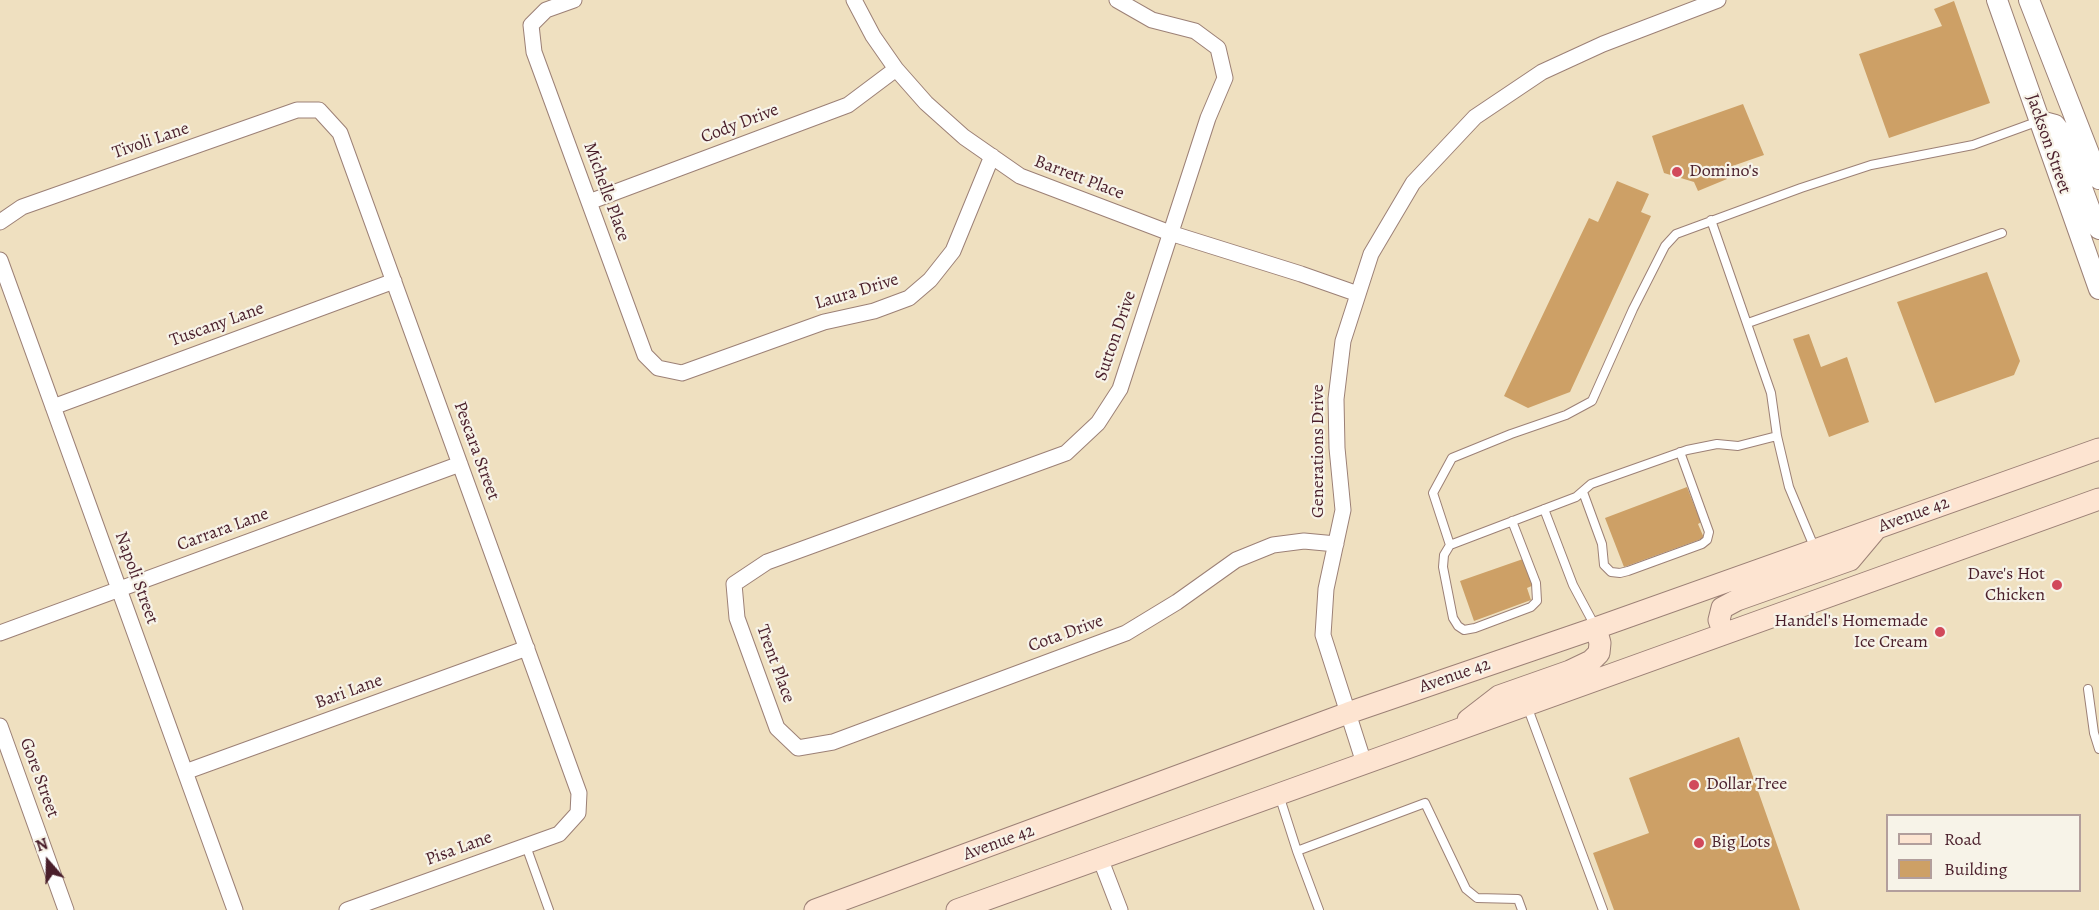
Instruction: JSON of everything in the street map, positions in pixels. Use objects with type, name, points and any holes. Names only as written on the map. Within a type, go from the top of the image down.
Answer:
[{"type":"main road","name":"Avenue 42","points":[[815,910],[1348,713],[2099,450]]},
{"type":"main road","points":[[957,910],[2099,499]]},
{"type":"main road","points":[[1724,634],[1719,620],[1722,608],[1737,600],[1850,560],[1876,528]]},
{"type":"main road","points":[[1453,732],[1499,696],[1570,671],[1591,661],[1599,653],[1600,643],[1596,628]]},
{"type":"street","name":"Michelle Place","points":[[574,0],[546,10],[531,25],[534,52],[645,355],[658,368]]},
{"type":"street","name":"Barrett Place","points":[[854,0],[873,36],[896,69],[926,103],[964,137],[1020,176],[1170,233],[1358,294]]},
{"type":"street","name":"Sutton Drive","points":[[734,584],[767,562],[1066,453],[1098,423],[1120,389],[1208,118],[1226,78],[1218,48],[1195,31],[1152,20],[1117,0]]},
{"type":"street","name":"Generations Drive","points":[[1364,763],[1323,635],[1326,589],[1343,510],[1337,448],[1336,399],[1343,341],[1371,254],[1413,183],[1475,117],[1542,72],[1603,44],[1718,0]]},
{"type":"street","name":"Jackson Street","points":[[1997,0],[2099,289]]},
{"type":"street","name":"Jackson Street","points":[[2029,0],[2099,179]]},
{"type":"street","name":"Cody Drive","points":[[589,202],[848,105],[896,69]]},
{"type":"street","name":"Tivoli Lane","points":[[0,222],[22,207],[297,110],[319,110]]},
{"type":"street","name":"Pescara Street","points":[[319,110],[340,133],[579,793],[578,813]]},
{"type":"street","points":[[2040,121],[2055,125],[2062,134],[2099,229]]},
{"type":"street","name":"Laura Drive","points":[[658,368],[682,373],[824,322],[874,311],[909,298],[930,280],[953,251],[992,156]]},
{"type":"street","name":"Napoli Street","points":[[0,260],[235,910]]},
{"type":"street","name":"Tuscany Lane","points":[[53,406],[394,281]]},
{"type":"street","name":"Carrara Lane","points":[[0,633],[460,464]]},
{"type":"street","name":"Cota Drive","points":[[798,748],[833,742],[1126,633],[1177,602],[1236,560],[1273,545],[1304,541],[1336,544]]},
{"type":"street","name":"Trent Place","points":[[734,584],[737,618],[777,728],[798,748]]},
{"type":"street","name":"Bari Lane","points":[[185,772],[527,648]]},
{"type":"street","name":"Gore Street","points":[[0,726],[66,910]]},
{"type":"street","name":"Pisa Lane","points":[[347,910],[560,834],[578,813]]},
{"type":"street","points":[[1100,858],[1120,910]]},
{"type":"lane","points":[[1450,544],[1433,493],[1452,458],[1566,416],[1592,401],[1633,309],[1665,246],[1676,234],[1871,165],[1973,145],[2040,121]]},
{"type":"lane","points":[[1711,220],[1772,393],[1777,436],[1790,488],[1815,549]]},
{"type":"lane","points":[[1748,323],[2002,232]]},
{"type":"lane","points":[[1512,521],[1536,584],[1537,601],[1531,608],[1464,630],[1453,618],[1444,577],[1444,555],[1450,544],[1576,497],[1591,484],[1680,452],[1718,444],[1738,446],[1777,436]]},
{"type":"lane","points":[[1583,492],[1602,544],[1604,565],[1611,572],[1628,571],[1702,544],[1707,540],[1709,532],[1680,452]]},
{"type":"lane","points":[[1544,509],[1573,585],[1596,628]]},
{"type":"lane","points":[[2088,689],[2094,733],[2099,749]]},
{"type":"lane","points":[[1526,705],[1603,910]]},
{"type":"lane","points":[[1279,794],[1296,851],[1319,910]]},
{"type":"lane","points":[[1296,851],[1425,803],[1466,889],[1477,898],[1518,899],[1522,910]]},
{"type":"lane","points":[[526,846],[549,910]]},
{"type":"building","points":[[1954,1],[1990,103],[1889,138],[1859,54],[1942,26],[1934,9]]},
{"type":"building","points":[[1743,104],[1764,155],[1724,169],[1727,179],[1698,191],[1694,182],[1664,173],[1652,136]]},
{"type":"building","points":[[1617,181],[1649,194],[1641,212],[1651,216],[1570,392],[1528,408],[1504,396],[1589,218],[1598,222]]},
{"type":"building","points":[[1987,272],[2020,361],[2014,375],[1935,403],[1897,302]]},
{"type":"building","points":[[1809,334],[1821,367],[1847,357],[1869,422],[1829,437],[1793,339]]},
{"type":"building","points":[[1687,487],[1696,510],[1699,508],[1703,521],[1698,524],[1704,538],[1624,567],[1605,518]]},
{"type":"building","points":[[1523,559],[1534,585],[1527,588],[1531,600],[1474,621],[1460,581]]},
{"type":"building","name":"Big Lots","points":[[1739,737],[1800,910],[1614,910],[1593,853],[1649,833],[1629,778]]},
{"type":"place","name":"Domino's","points":[[1677,172]]},
{"type":"place","name":"Dave's Hot Chicken","points":[[2057,585]]},
{"type":"place","name":"Handel's Homemade Ice Cream","points":[[1940,632]]},
{"type":"place","name":"Dollar Tree","points":[[1694,785]]},
{"type":"place","name":"Big Lots","points":[[1699,843]]}]
